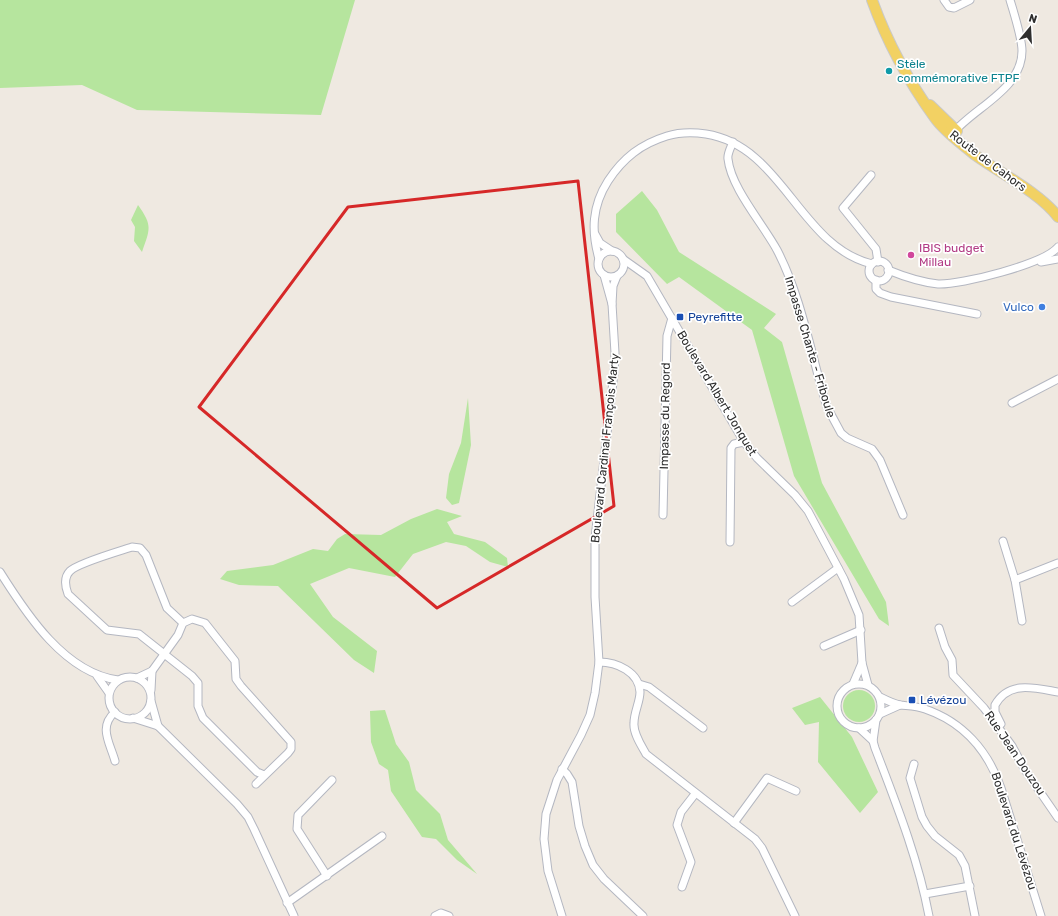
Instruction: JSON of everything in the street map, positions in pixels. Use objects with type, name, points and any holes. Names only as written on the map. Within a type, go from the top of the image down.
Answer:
[{"type":"main road","name":"Route de Cahors","points":[[872,0],[887,37],[900,63],[924,100],[938,111],[954,132],[976,155],[1044,202],[1058,217]]},
{"type":"main road","name":"Route de Cahors","points":[[954,132],[1058,206]]},
{"type":"street","points":[[944,0],[949,7],[954,8],[970,0]]},
{"type":"street","points":[[954,132],[977,110],[1006,88],[1019,68],[1022,50],[1010,0]]},
{"type":"street","points":[[639,270],[608,277],[599,270],[599,259],[593,228],[594,216],[603,188],[615,170],[627,157],[657,139],[673,134],[694,133],[713,135],[733,142],[749,151],[764,165],[818,230],[856,258],[869,272],[871,277],[876,280],[882,280],[887,273],[886,265],[856,258]]},
{"type":"street","name":"Impasse Chante - Friboule","points":[[733,142],[728,159],[730,168],[738,187],[768,235],[787,271],[796,295],[827,407],[833,422],[841,433],[847,438],[872,449],[880,460],[903,515]]},
{"type":"street","points":[[869,272],[875,263],[876,249],[843,208],[871,175]]},
{"type":"street","points":[[593,228],[600,243],[612,251],[619,253],[623,259],[624,263],[620,274]]},
{"type":"street","points":[[1019,266],[1049,255],[1058,247]]},
{"type":"street","points":[[599,259],[604,253],[612,251]]},
{"type":"street","name":"Boulevard Albert Jonquet","points":[[623,259],[647,276],[744,442],[757,458],[795,495],[808,511],[853,597],[859,615],[862,663],[868,685]]},
{"type":"street","points":[[887,273],[940,284],[954,283],[1019,266],[1058,259]]},
{"type":"street","name":"Boulevard Cardinal François Marty","points":[[562,916],[548,871],[544,839],[546,814],[552,792],[562,769],[581,735],[590,715],[600,662],[595,597],[595,538],[614,372],[615,353],[612,304],[614,286],[620,274]]},
{"type":"street","name":"Boulevard Cardinal François Marty","points":[[604,275],[612,304]]},
{"type":"street","points":[[876,280],[876,289],[880,293],[890,297],[977,314]]},
{"type":"street","name":"Impasse du Regord","points":[[663,515],[667,336],[672,318]]},
{"type":"street","points":[[1012,402],[1058,379]]},
{"type":"street","points":[[730,542],[731,448],[734,444],[744,442]]},
{"type":"street","points":[[1003,541],[1015,580],[1022,621]]},
{"type":"street","points":[[183,623],[167,608],[146,555],[140,548],[132,546],[75,567],[66,577],[66,588],[68,594],[106,630],[139,634],[165,654],[198,683],[198,706],[203,718],[257,772],[264,775]]},
{"type":"street","points":[[1015,580],[1058,563]]},
{"type":"street","points":[[792,602],[838,568]]},
{"type":"street","points":[[0,572],[21,605],[57,648],[97,676],[109,693]]},
{"type":"street","points":[[256,784],[288,753],[291,749],[291,742],[241,686],[236,678],[235,661],[205,623],[192,620],[183,623],[178,635],[152,671],[137,678],[124,677],[118,680],[111,688],[109,700],[115,712],[126,718],[133,718],[158,726],[237,804],[248,817],[294,916]]},
{"type":"street","name":"Rue Jean Douzou","points":[[939,628],[944,647],[952,660],[953,675],[984,708],[1012,746],[1025,770],[1057,813]]},
{"type":"street","points":[[824,646],[861,630]]},
{"type":"street","points":[[600,662],[621,666],[632,674],[639,684],[640,694],[634,724],[638,740],[646,754],[695,794],[755,839],[762,848],[794,916]]},
{"type":"street","name":"Boulevard Albert Jonquet","points":[[853,684],[862,663]]},
{"type":"street","points":[[152,671],[151,701],[158,726]]},
{"type":"street","points":[[97,676],[118,680]]},
{"type":"street","points":[[137,678],[148,686],[151,692]]},
{"type":"street","points":[[639,684],[649,687],[703,728]]},
{"type":"street","points":[[873,741],[878,717],[882,703],[877,692],[868,685],[853,684],[847,687],[839,697],[838,709],[843,721],[853,727],[859,728],[870,726],[878,717],[900,705]]},
{"type":"street","points":[[1012,746],[995,712],[995,705],[998,700],[1004,694],[1021,686],[1058,692]]},
{"type":"street","name":"Boulevard du Lévézou","points":[[880,697],[900,705],[923,709],[941,715],[968,734],[985,753],[996,774],[1001,788],[1041,916]]},
{"type":"street","points":[[133,718],[145,713],[151,701]]},
{"type":"street","points":[[115,712],[108,718],[105,728],[115,761]]},
{"type":"street","points":[[859,728],[873,741],[911,843],[925,894],[929,916]]},
{"type":"street","points":[[914,764],[910,778],[924,821],[935,836],[959,855],[965,866],[975,916]]},
{"type":"street","points":[[562,769],[572,782],[579,826],[593,865],[604,879],[643,916]]},
{"type":"street","points":[[734,823],[767,778],[796,791]]},
{"type":"street","points":[[327,876],[297,829],[298,815],[332,780]]},
{"type":"street","points":[[682,887],[691,862],[677,825],[678,819],[695,794]]},
{"type":"street","points":[[287,903],[382,836]]},
{"type":"street","points":[[925,894],[970,886]]},
{"type":"street","points":[[435,916],[441,913],[450,916]]},
{"type":"highlighted area","points":[[578,181],[614,506],[437,608],[199,407],[348,207]]},
{"type":"green space","points":[[0,0],[355,0],[321,115],[137,110],[82,85],[0,88]]},
{"type":"green space","points":[[642,191],[657,210],[679,252],[776,314],[764,328],[782,342],[822,483],[886,602],[889,626],[879,619],[794,476],[752,330],[679,277],[667,284],[616,232],[616,214]]},
{"type":"green space","points":[[138,205],[146,218],[149,228],[142,252],[134,241],[135,227],[131,220]]},
{"type":"green space","points":[[468,398],[471,445],[459,503],[452,505],[446,498],[449,474],[461,443]]},
{"type":"green space","points":[[437,509],[462,516],[447,522],[454,534],[485,542],[507,558],[508,567],[490,562],[466,546],[446,542],[413,554],[395,577],[349,568],[310,584],[333,617],[377,651],[374,673],[354,660],[278,586],[239,585],[220,579],[227,571],[273,565],[313,549],[328,551],[337,539],[345,534],[381,535],[411,519]]},
{"type":"green space","points":[[856,690],[862,690],[871,694],[875,706],[871,718],[862,722],[856,722],[847,718],[843,709],[843,703],[847,694]]},
{"type":"green space","points":[[820,697],[852,737],[878,792],[860,813],[818,762],[819,722],[805,725],[792,708]]},
{"type":"green space","points":[[385,710],[396,744],[409,762],[416,790],[440,814],[448,840],[477,874],[457,860],[436,839],[422,837],[391,791],[388,770],[379,764],[371,742],[370,711]]},
{"type":"place","name":"Stèle commémorative FTPF","points":[[889,71]]},
{"type":"place","name":"IBIS budget Millau","points":[[911,255]]},
{"type":"place","name":"Vulco","points":[[1042,307]]},
{"type":"place","name":"Peyrefitte","points":[[680,317]]},
{"type":"place","name":"Lévézou","points":[[912,700]]}]
